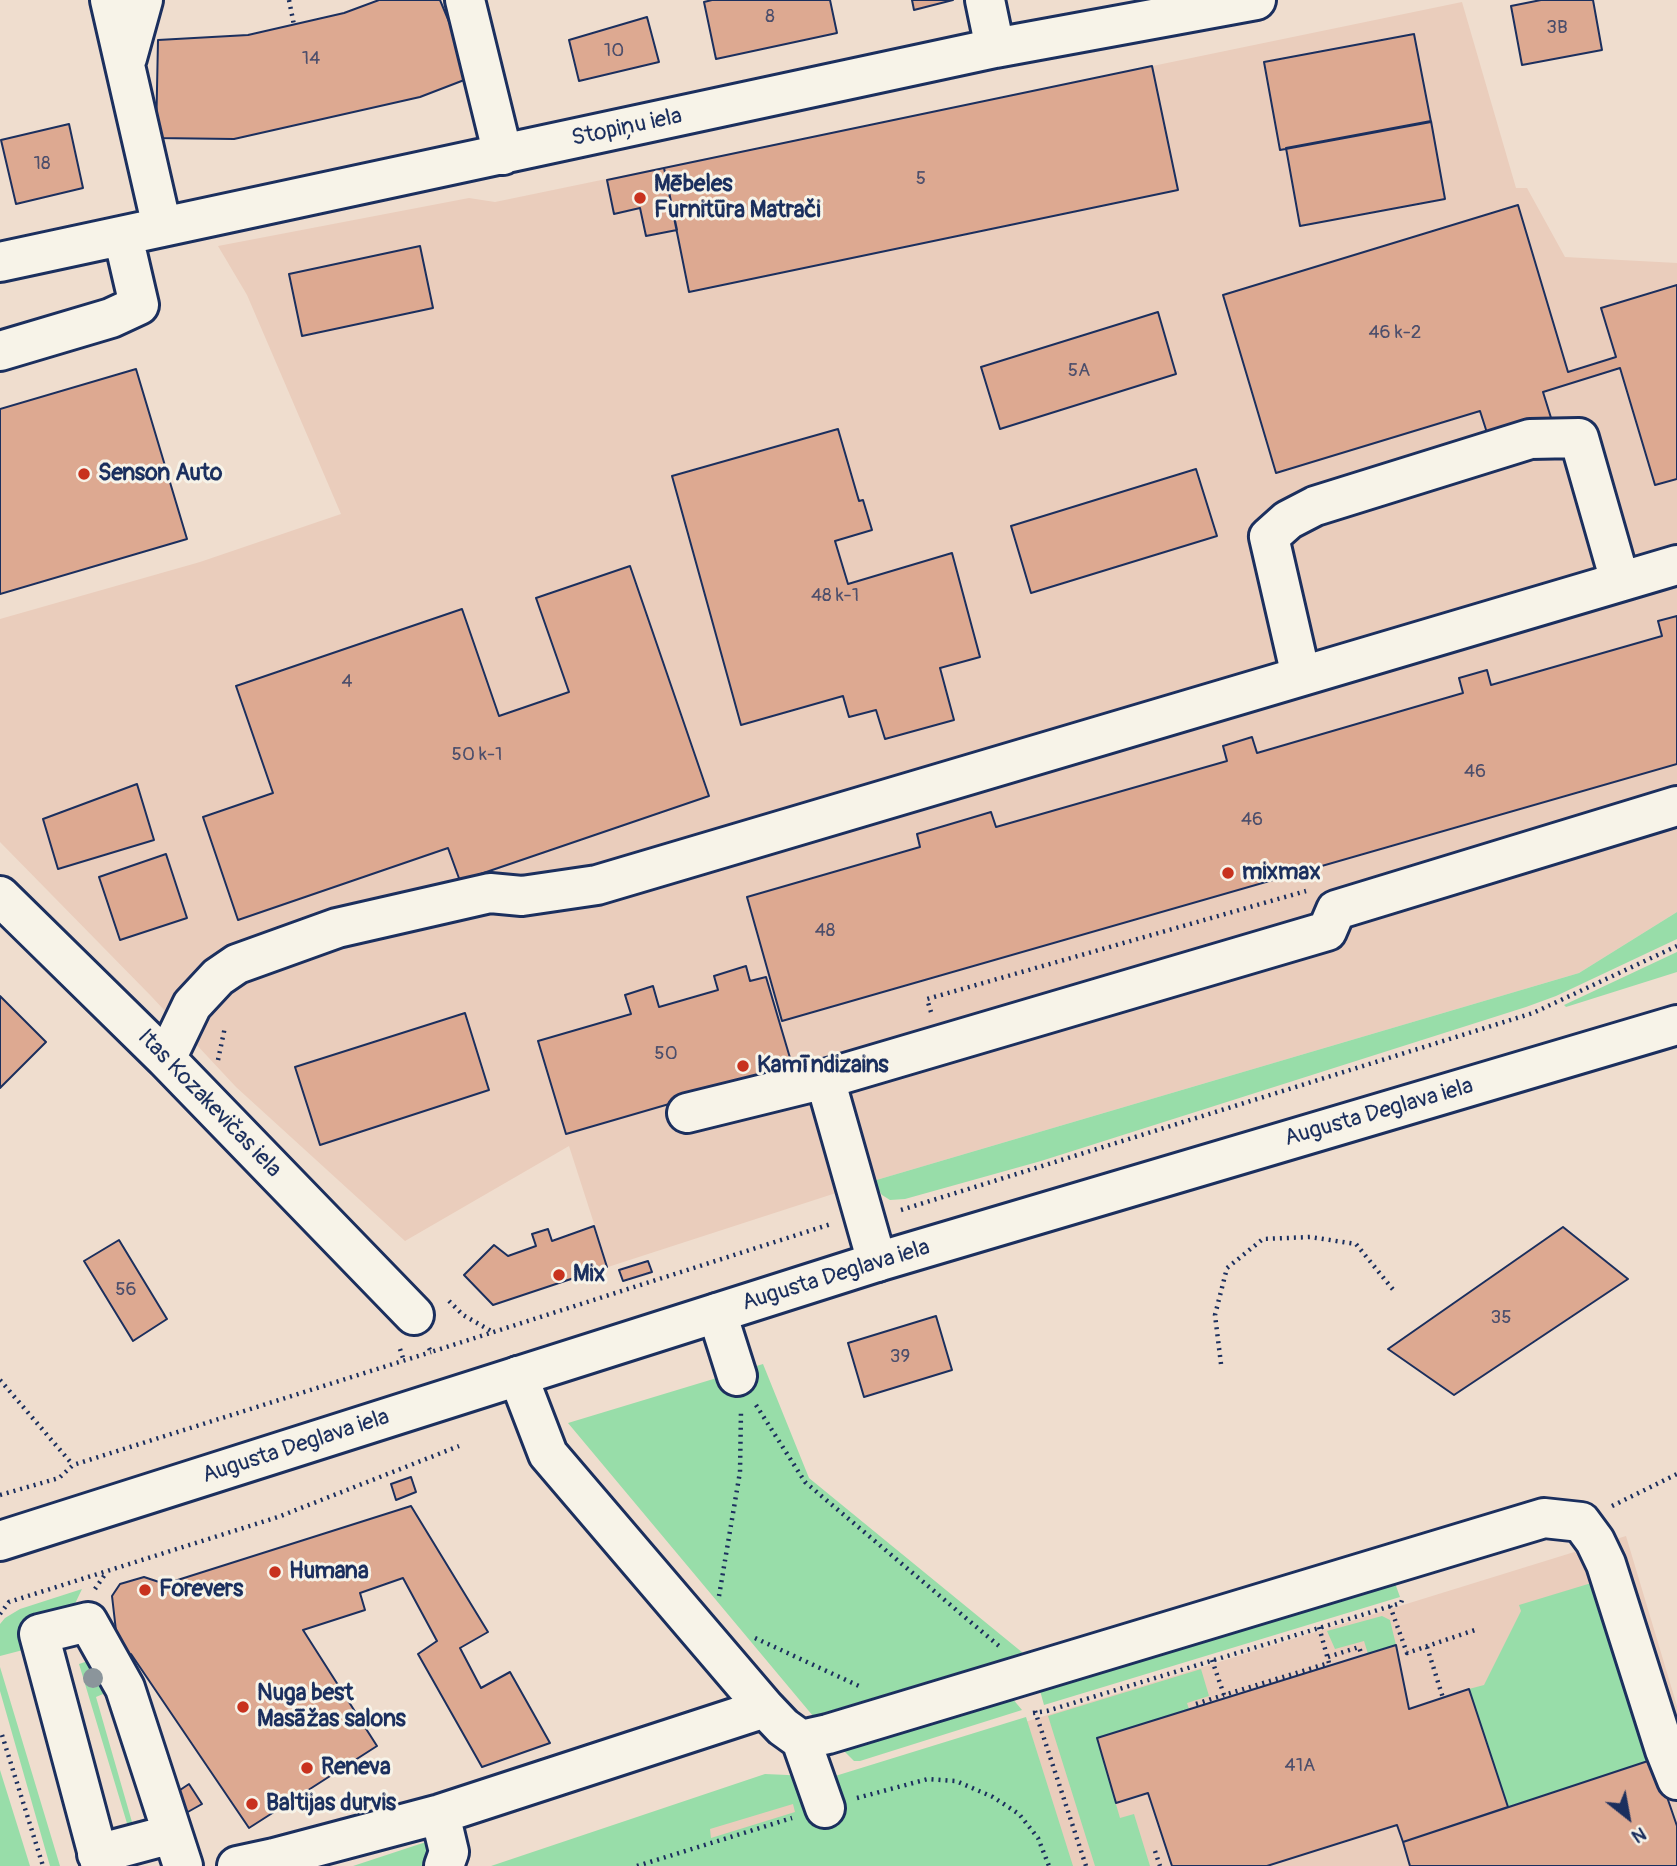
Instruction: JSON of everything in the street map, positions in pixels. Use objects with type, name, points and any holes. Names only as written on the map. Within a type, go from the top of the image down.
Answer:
[{"type":"street","points":[[985,0],[995,48]]},
{"type":"street","name":"Stopiņu iela","points":[[0,262],[995,48],[1256,0]]},
{"type":"street","points":[[465,1],[503,155]]},
{"type":"street","points":[[121,3],[125,64],[162,227]]},
{"type":"street","points":[[0,351],[111,318],[139,305],[122,236]]},
{"type":"street","points":[[1301,676],[1269,537],[1288,520],[1315,506],[1530,439],[1579,438],[1620,581]]},
{"type":"street","points":[[166,1059],[192,1005],[218,976],[237,964],[315,935],[490,893],[522,896],[597,885],[1677,565]]},
{"type":"street","points":[[687,1113],[824,1079],[1327,931],[1336,910],[1677,806]]},
{"type":"street","name":"Itas Kozakevičas iela","points":[[0,896],[166,1059],[414,1315]]},
{"type":"street","name":"Augusta Deglava iela","points":[[0,1541],[877,1262],[1677,1025]]},
{"type":"street","points":[[824,1079],[877,1262]]},
{"type":"street","points":[[717,1313],[737,1376]]},
{"type":"street","points":[[519,1376],[548,1454],[765,1708],[783,1727],[801,1740],[825,1808]]},
{"type":"street","points":[[801,1740],[1489,1539],[1544,1518],[1581,1522],[1595,1541],[1606,1564],[1677,1780]]},
{"type":"street","points":[[88,1622],[125,1688],[177,1850],[99,1860],[39,1634],[88,1622]]},
{"type":"street","points":[[237,1866],[275,1862],[440,1814],[765,1708]]},
{"type":"street","points":[[440,1814],[449,1852],[444,1866]]},
{"type":"path","points":[[289,0],[294,25]]},
{"type":"path","points":[[935,1024],[927,999],[1315,888]]},
{"type":"path","points":[[0,1495],[58,1478],[73,1465],[863,1213],[904,1210],[1533,1013],[1677,946]]},
{"type":"path","points":[[1221,1364],[1214,1315],[1227,1268],[1263,1239],[1310,1237],[1356,1244],[1395,1292]]},
{"type":"path","points":[[414,1315],[431,1352]]},
{"type":"path","points":[[719,1598],[740,1472],[742,1400],[737,1376]]},
{"type":"path","points":[[737,1376],[806,1482],[1004,1650],[1022,1675],[1086,1866]]},
{"type":"path","points":[[0,1380],[73,1465]]},
{"type":"path","points":[[0,1614],[9,1602],[278,1517],[459,1446]]},
{"type":"path","points":[[1581,1522],[1677,1474]]},
{"type":"path","points":[[1390,1606],[1407,1653],[1475,1630]]},
{"type":"path","points":[[1196,1703],[1329,1663],[1319,1628]]},
{"type":"path","points":[[753,1637],[908,1709]]},
{"type":"path","points":[[1328,1657],[1360,1647],[1362,1656]]},
{"type":"path","points":[[1427,1647],[1443,1698]]},
{"type":"path","points":[[1212,1660],[1224,1695]]},
{"type":"path","points":[[0,1728],[43,1866]]},
{"type":"path","points":[[637,1866],[895,1786],[928,1779],[956,1781],[993,1797],[1019,1814],[1038,1838],[1049,1866]]},
{"type":"path","points":[[1155,1851],[1160,1866]]},
{"type":"shaded area","points":[[1462,2],[1516,188],[1527,188],[1565,257],[1677,263],[1677,912],[1579,973],[873,1181],[608,1267],[569,1146],[405,1241],[236,1087],[0,842],[0,619],[200,562],[341,514],[247,295],[218,246],[469,198],[495,202]]},
{"type":"shaded area","points":[[1626,1536],[1677,1706],[1677,1866],[549,1866],[828,1783]]},
{"type":"green space","points":[[1677,912],[1677,939],[1556,996],[1526,1007],[1041,1161],[905,1199],[890,1200],[882,1195],[873,1181],[1579,973]]},
{"type":"green space","points":[[1677,952],[1677,972],[1566,1007],[1564,1005]]},
{"type":"green space","points":[[763,1364],[809,1478],[1023,1653],[813,1716],[568,1423]]},
{"type":"green space","points":[[1391,1572],[1400,1597],[1044,1705],[1037,1680]]},
{"type":"green space","points":[[1598,1581],[1654,1759],[1508,1807],[1469,1689],[1484,1685],[1521,1611],[1519,1605]]},
{"type":"green space","points":[[82,1589],[71,1612],[29,1622],[20,1637],[23,1650],[0,1656],[0,1624],[5,1618],[20,1609]]},
{"type":"green space","points":[[1382,1616],[1390,1620],[1396,1645],[1368,1654],[1364,1641],[1335,1649],[1327,1631]]},
{"type":"green space","points":[[91,1660],[110,1691],[96,1697],[134,1829],[129,1830],[79,1664]]},
{"type":"green space","points":[[0,1667],[60,1866],[50,1866],[0,1691]]},
{"type":"green space","points":[[1201,1669],[1209,1696],[1187,1703],[1189,1709],[1097,1739],[1120,1818],[1134,1814],[1150,1866],[1095,1866],[1048,1716]]},
{"type":"green space","points":[[1012,1698],[1022,1710],[860,1761],[854,1761],[836,1743]]},
{"type":"green space","points":[[1026,1717],[1073,1866],[491,1866],[765,1774],[832,1777]],"holes":[[[793,1804],[795,1812],[711,1838],[710,1829]]]},
{"type":"green space","points":[[0,1770],[30,1866],[0,1866]]},
{"type":"green space","points":[[438,1838],[429,1866],[353,1866]]},
{"type":"building","points":[[379,0],[440,0],[472,77],[420,97],[234,139],[156,138],[158,40],[248,35],[344,13]]},
{"type":"building","points":[[830,0],[837,33],[716,59],[704,2]]},
{"type":"building","points":[[912,0],[953,0],[914,10]]},
{"type":"building","points":[[1541,0],[1593,0],[1602,50],[1522,65],[1511,6]]},
{"type":"building","points":[[647,17],[659,62],[579,81],[569,40]]},
{"type":"building","points":[[1414,34],[1431,122],[1280,150],[1264,62]]},
{"type":"building","points":[[1152,66],[1178,190],[689,292],[664,168]]},
{"type":"building","points":[[1431,121],[1445,199],[1300,226],[1286,148]]},
{"type":"building","points":[[69,124],[83,188],[16,204],[1,140]]},
{"type":"building","points":[[664,168],[677,230],[646,236],[640,208],[614,214],[607,180]]},
{"type":"building","points":[[1518,205],[1568,372],[1616,357],[1601,308],[1677,285],[1677,479],[1655,485],[1620,368],[1543,392],[1552,421],[1489,439],[1480,411],[1276,473],[1223,295]]},
{"type":"building","points":[[420,246],[433,308],[302,336],[289,274]]},
{"type":"building","points":[[1158,312],[1176,374],[1000,429],[981,367]]},
{"type":"building","name":"Senson Auto","points":[[136,369],[187,539],[0,594],[0,409]]},
{"type":"building","points":[[838,429],[859,501],[863,500],[872,530],[835,541],[848,584],[952,553],[980,657],[940,668],[954,720],[885,739],[876,710],[849,717],[843,696],[741,725],[672,476]]},
{"type":"building","points":[[1196,469],[1217,536],[1031,593],[1011,526]]},
{"type":"building","points":[[630,566],[709,796],[460,881],[448,848],[238,920],[203,817],[273,793],[236,686],[462,609],[499,716],[569,692],[536,598]]},
{"type":"building","points":[[1677,616],[1677,764],[782,1021],[747,897],[920,847],[917,834],[991,812],[996,827],[1227,761],[1223,746],[1252,737],[1257,753],[1463,693],[1459,678],[1487,670],[1491,685],[1662,636],[1658,621]]},
{"type":"building","points":[[137,784],[154,840],[58,869],[43,819]]},
{"type":"building","points":[[166,854],[187,918],[120,940],[99,877]]},
{"type":"building","points":[[746,966],[750,981],[766,977],[793,1068],[566,1134],[538,1041],[631,1014],[625,995],[653,986],[659,1007],[718,990],[714,976]]},
{"type":"building","points":[[0,996],[46,1042],[0,1088]]},
{"type":"building","points":[[465,1013],[489,1090],[320,1145],[295,1067]]},
{"type":"building","points":[[594,1226],[607,1267],[493,1305],[464,1275],[494,1245],[508,1256],[536,1246],[532,1234],[548,1229],[552,1241]]},
{"type":"building","points":[[1563,1227],[1628,1279],[1454,1395],[1388,1349]]},
{"type":"building","points":[[119,1240],[167,1319],[133,1341],[84,1261]]},
{"type":"building","points":[[648,1261],[652,1272],[623,1281],[619,1270]]},
{"type":"building","points":[[936,1316],[952,1370],[864,1397],[848,1343]]},
{"type":"building","points":[[411,1477],[416,1492],[396,1500],[391,1484]]},
{"type":"building","points":[[411,1506],[488,1632],[460,1648],[481,1688],[510,1672],[550,1743],[482,1767],[418,1654],[437,1641],[403,1578],[360,1593],[365,1610],[303,1630],[377,1746],[249,1828],[131,1654],[119,1657],[112,1596],[120,1584],[144,1577],[165,1584]]},
{"type":"building","points":[[1396,1645],[1409,1709],[1469,1689],[1508,1807],[1403,1842],[1397,1825],[1267,1866],[1172,1866],[1148,1793],[1116,1803],[1097,1738]]},
{"type":"building","points":[[1654,1759],[1677,1826],[1677,1866],[1410,1866],[1403,1842]]},
{"type":"building","points":[[189,1784],[202,1804],[186,1813],[174,1794]]},
{"type":"place","name":"Mēbeles Furnitūra Matrači","points":[[640,198]]},
{"type":"place","name":"Senson Auto","points":[[84,474]]},
{"type":"place","name":"mixmax","points":[[1228,873]]},
{"type":"place","name":"Kamīndizains","points":[[743,1066]]},
{"type":"place","name":"Mix","points":[[559,1275]]},
{"type":"place","name":"Humana","points":[[275,1572]]},
{"type":"place","name":"Forevers","points":[[145,1590]]},
{"type":"place","name":"Nuga best Masāžas salons","points":[[243,1707]]},
{"type":"place","name":"Reneva","points":[[307,1768]]},
{"type":"place","name":"Baltijas durvis","points":[[252,1804]]}]
